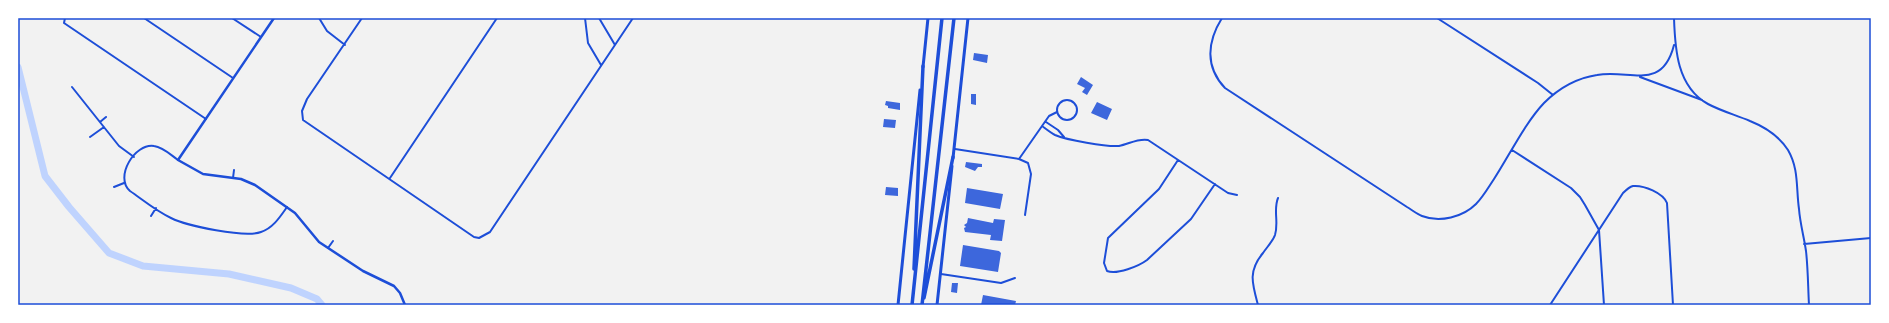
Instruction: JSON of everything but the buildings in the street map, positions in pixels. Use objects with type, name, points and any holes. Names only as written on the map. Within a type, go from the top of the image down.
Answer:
[{"type":"highway","points":[[912,305],[942,18]]},
{"type":"highway","points":[[922,305],[954,18]]},
{"type":"highway","points":[[914,285],[914,243],[920,161],[923,66]]},
{"type":"highway","points":[[922,305],[953,157]]},
{"type":"main road","points":[[898,305],[928,18]]},
{"type":"main road","points":[[937,305],[968,18]]},
{"type":"street","points":[[65,18],[64,24],[206,119]]},
{"type":"street","points":[[144,18],[233,78]]},
{"type":"street","points":[[232,18],[261,37]]},
{"type":"street","points":[[178,160],[274,18]]},
{"type":"street","points":[[319,18],[327,31],[345,44]]},
{"type":"street","points":[[362,18],[304,104],[302,111],[303,120],[390,178],[474,237],[479,238],[490,232],[633,18]]},
{"type":"street","points":[[390,178],[497,18]]},
{"type":"street","points":[[585,18],[588,43],[601,65]]},
{"type":"street","points":[[599,18],[616,45]]},
{"type":"street","points":[[1222,18],[1213,34],[1209,52],[1213,72],[1225,88],[1388,195],[1423,216],[1449,218],[1464,213],[1483,196],[1537,111],[1553,95],[1570,84],[1593,76],[1608,74],[1634,76],[1649,75],[1659,70],[1669,59],[1674,45]]},
{"type":"street","points":[[1437,18],[1538,83],[1553,95]]},
{"type":"street","points":[[1674,18],[1674,45],[1679,65],[1685,79],[1703,100]]},
{"type":"street","points":[[1634,76],[1703,100],[1760,124],[1778,138],[1787,149],[1794,163],[1797,176],[1798,202],[1804,244],[1809,305]]},
{"type":"street","points":[[72,87],[119,146],[134,157]]},
{"type":"street","points":[[1065,100],[1074,103],[1077,108],[1076,115],[1071,119],[1061,118],[1057,112],[1058,105],[1065,100]]},
{"type":"street","points":[[1019,159],[1050,116],[1057,112]]},
{"type":"street","points":[[100,122],[106,117]]},
{"type":"street","points":[[1046,122],[1058,130],[1064,138]]},
{"type":"street","points":[[1042,126],[1055,135],[1064,138],[1116,146],[1139,140],[1148,140],[1228,193],[1237,195]]},
{"type":"street","points":[[90,137],[104,127]]},
{"type":"street","points":[[287,207],[277,221],[257,234],[248,235],[178,221],[130,191],[124,183],[124,174],[134,157],[142,148],[152,145],[162,148],[178,160],[203,174],[245,180],[255,185],[287,207],[301,219],[313,236],[328,248],[365,272],[394,286],[400,293],[405,305]]},
{"type":"street","points":[[954,149],[1019,159],[1028,163],[1031,170],[1024,215]]},
{"type":"street","points":[[1512,150],[1577,194],[1599,230],[1604,305]]},
{"type":"street","points":[[1178,160],[1159,189],[1108,238],[1104,263],[1107,271],[1114,272],[1140,264],[1147,260],[1191,219],[1215,184]]},
{"type":"street","points":[[233,178],[234,170]]},
{"type":"street","points":[[114,187],[124,183]]},
{"type":"street","points":[[1550,305],[1628,188],[1639,187],[1659,194],[1665,198],[1668,217],[1673,305]]},
{"type":"street","points":[[1258,305],[1254,289],[1252,270],[1275,236],[1275,209],[1278,198]]},
{"type":"street","points":[[151,216],[156,208]]},
{"type":"street","points":[[1804,244],[1871,238]]},
{"type":"street","points":[[328,248],[333,241]]},
{"type":"street","points":[[941,274],[1001,283],[1015,278]]},
{"type":"waterway","points":[[18,67],[45,176],[69,207],[109,253],[143,266],[229,274],[291,288],[317,299],[322,305]]}]
